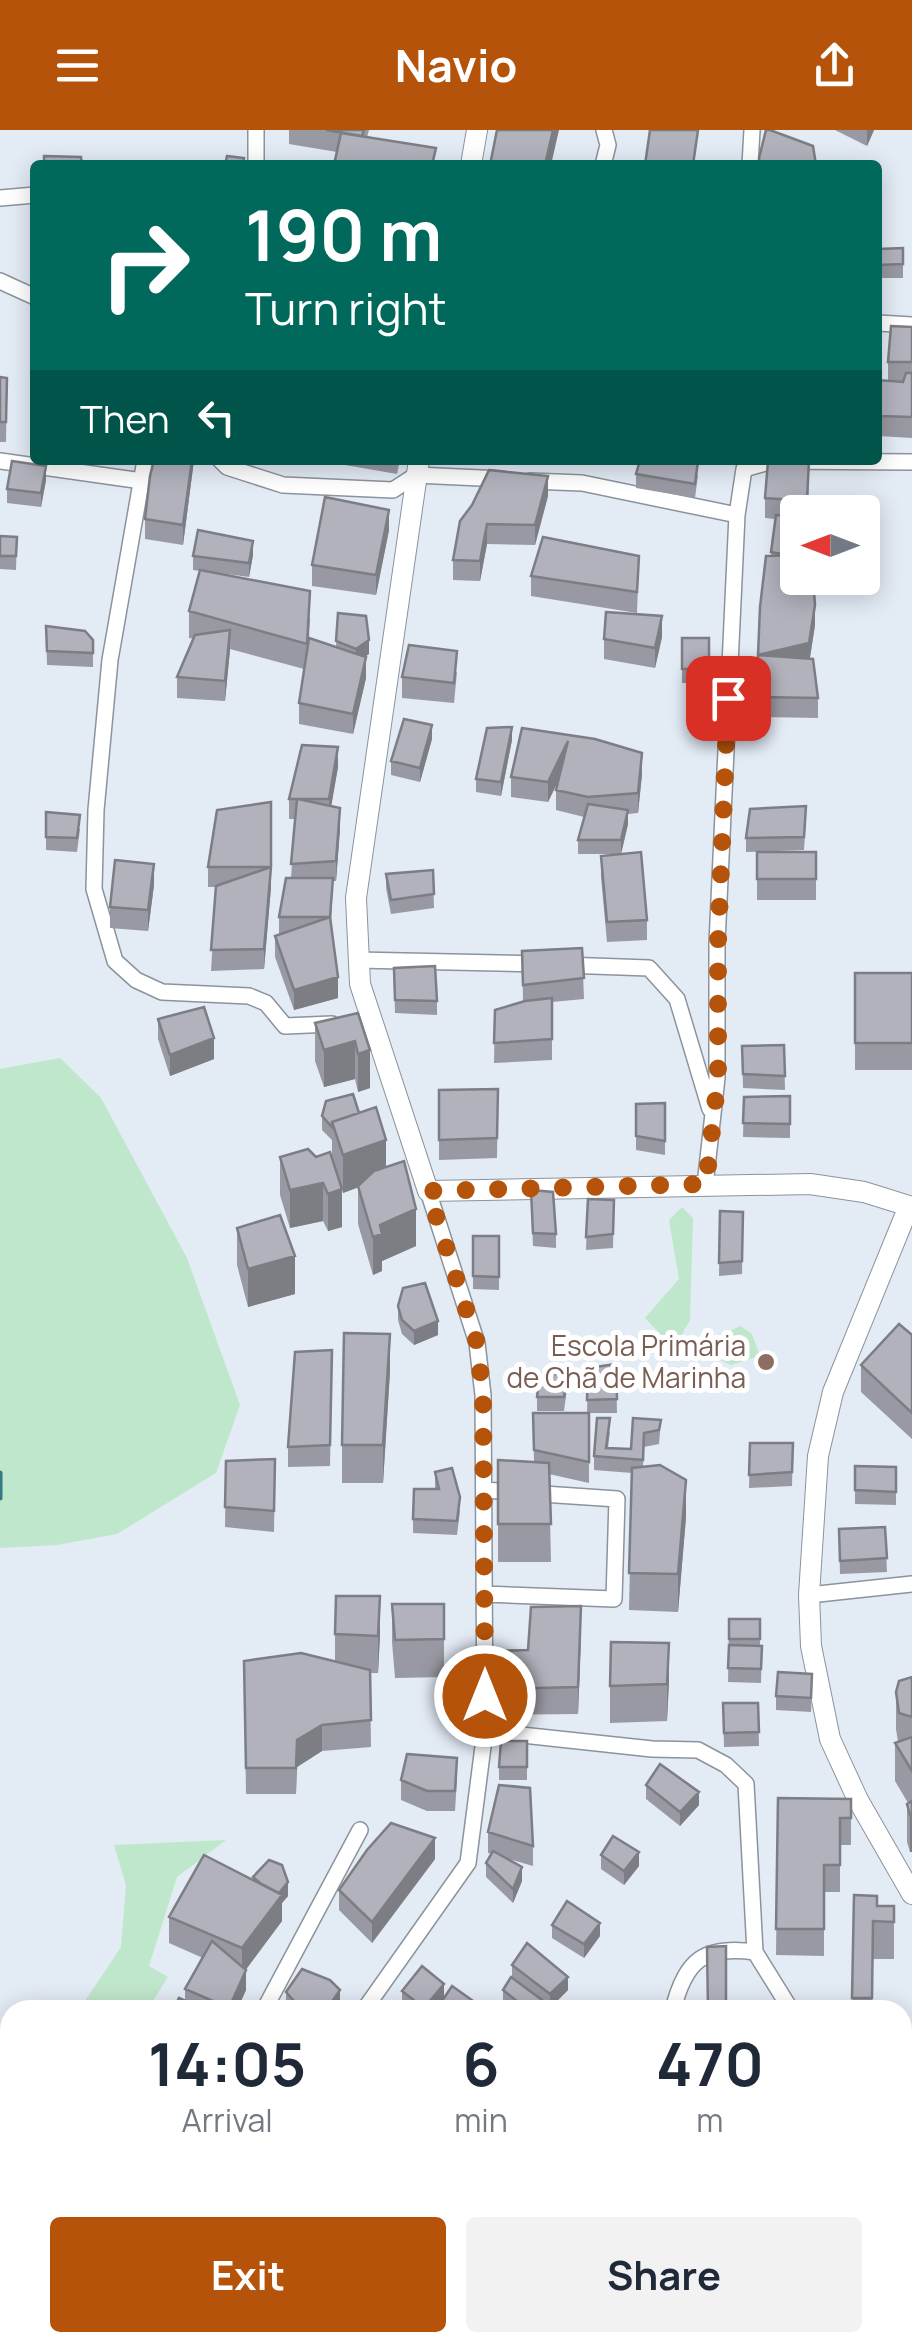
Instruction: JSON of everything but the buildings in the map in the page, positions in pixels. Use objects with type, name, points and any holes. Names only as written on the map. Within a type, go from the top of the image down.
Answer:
[{"type":"street","points":[[256,130],[256,160]]},
{"type":"street","points":[[472,160],[477,130]]},
{"type":"street","points":[[604,130],[608,145],[604,160]]},
{"type":"street","points":[[750,160],[752,130]]},
{"type":"street","points":[[0,198],[30,195]]},
{"type":"street","points":[[0,281],[30,295]]},
{"type":"street","points":[[882,323],[912,325]]},
{"type":"street","points":[[0,460],[30,464]]},
{"type":"street","points":[[882,462],[912,462]]},
{"type":"street","points":[[34,465],[142,481]]},
{"type":"street","points":[[144,465],[110,660],[96,810],[94,889],[115,961],[136,980],[162,992],[249,996],[266,1004],[286,1026],[371,1023]]},
{"type":"street","points":[[225,465],[283,485],[393,490],[418,467],[582,484],[737,515]]},
{"type":"street","points":[[706,1184],[718,1078],[718,943],[737,515],[744,465]]},
{"type":"street","points":[[371,2000],[468,1864],[485,1731],[483,1395],[477,1343],[371,1023],[357,960],[356,898],[418,467]]},
{"type":"street","points":[[357,960],[649,968],[677,999],[712,1118]]},
{"type":"street","points":[[428,1191],[810,1184],[864,1192],[911,1205],[833,1392],[818,1456],[809,1594],[812,1646],[830,1739],[858,1800],[912,1894]]},
{"type":"street","points":[[484,1490],[617,1499],[614,1599],[485,1594]]},
{"type":"street","points":[[809,1594],[912,1584]]},
{"type":"street","points":[[485,1731],[652,1749],[698,1750],[726,1765],[746,1784],[755,1952],[784,2000]]},
{"type":"street","points":[[269,2000],[360,1830]]},
{"type":"street","points":[[676,2000],[683,1977],[708,1952],[755,1952]]},
{"type":"green space","points":[[60,1058],[101,1098],[187,1258],[240,1405],[216,1473],[117,1534],[57,1545],[0,1548],[0,1069]]},
{"type":"green space","points":[[682,1207],[693,1218],[690,1320],[680,1338],[667,1341],[645,1318],[679,1279],[669,1220]]},
{"type":"green space","points":[[740,1326],[752,1334],[760,1356],[731,1365],[709,1355],[713,1339]]},
{"type":"green space","points":[[226,1840],[177,1877],[149,1966],[168,1977],[153,2000],[86,2000],[121,1947],[126,1885],[114,1845]]},
{"type":"waterway","points":[[0,1473],[0,1498]]},
{"type":"place","name":"Escola Primária de Chã de Marinha","points":[[766,1362]]},
{"type":"route","points":[[485,1696],[483,1395],[477,1343],[428,1191],[706,1184],[718,1078],[718,943],[728,698]]}]
